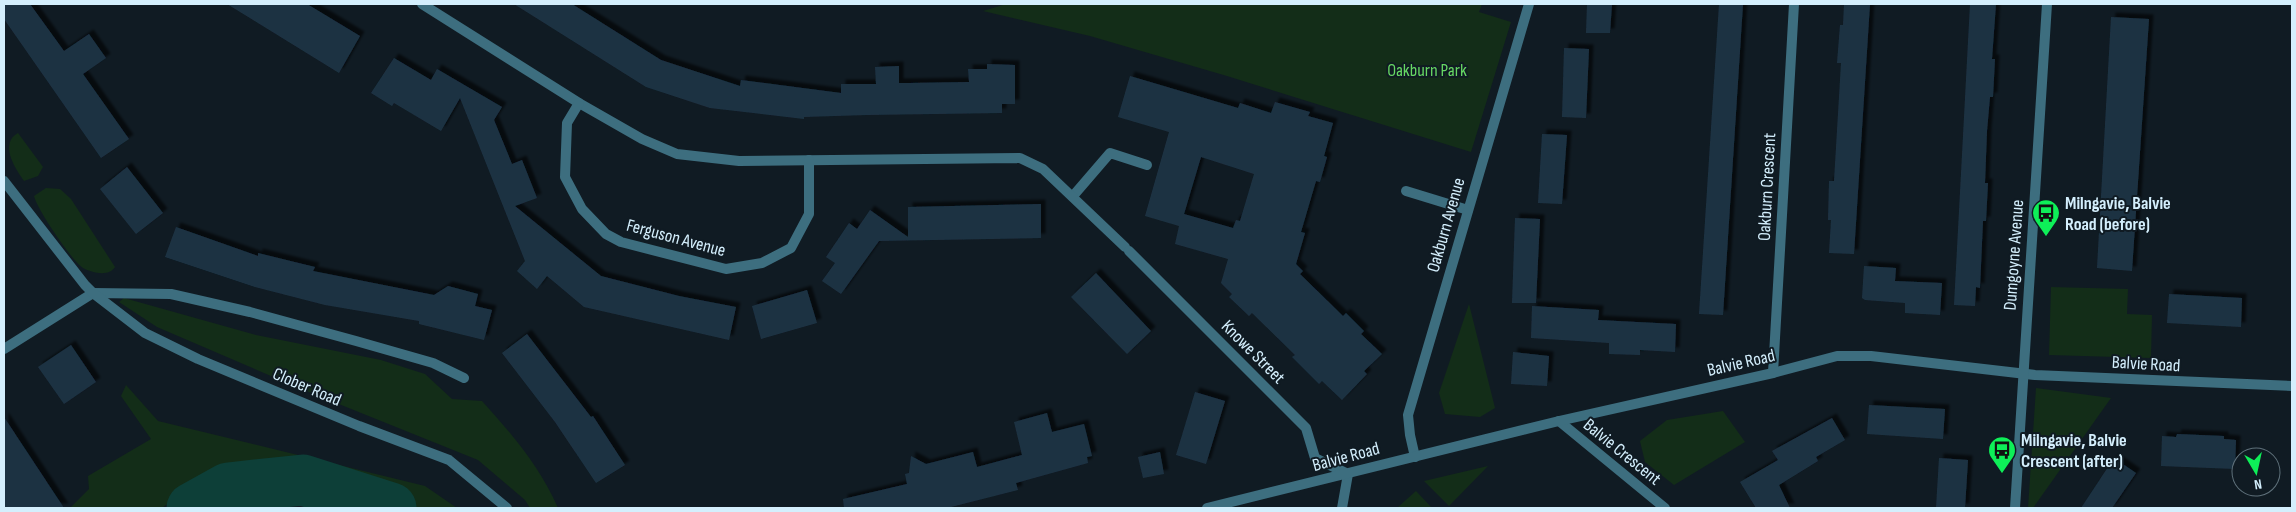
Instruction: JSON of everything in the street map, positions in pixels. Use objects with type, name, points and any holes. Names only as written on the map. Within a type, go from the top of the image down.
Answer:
[{"type":"street","points":[[422,4],[579,103],[642,140],[677,154],[739,161],[1020,158],[1043,169],[1074,196],[1110,153],[1147,165]]},
{"type":"street","name":"Oakburn Avenue","points":[[1415,456],[1408,415],[1529,4]]},
{"type":"street","name":"Oakburn Crescent","points":[[1773,373],[1794,4]]},
{"type":"street","name":"Dumgoyne Avenue","points":[[2015,508],[2046,4]]},
{"type":"street","name":"Ferguson Avenue","points":[[579,103],[568,123],[565,177],[582,209],[606,234],[621,242],[726,269],[762,263],[791,248],[809,214],[809,160]]},
{"type":"street","name":"Clober Road","points":[[6,188],[92,294],[145,333],[198,358],[359,426],[449,460],[507,508]]},
{"type":"street","points":[[1406,190],[1468,210]]},
{"type":"street","name":"Knowe Street","points":[[1074,196],[1306,428],[1315,458],[1348,474]]},
{"type":"street","points":[[4,350],[92,294],[171,294],[250,312],[433,363],[464,378]]},
{"type":"street","name":"Balvie Road","points":[[1208,508],[1559,421],[1773,373],[1837,356],[1871,356],[2023,374],[2292,386]]},
{"type":"street","name":"Balvie Crescent","points":[[1559,421],[1665,508]]},
{"type":"street","points":[[1342,508],[1348,474]]},
{"type":"green space","name":"Oakburn Park","points":[[1006,4],[1482,4],[1479,12],[1511,22],[1471,152],[1227,76],[1090,36],[983,11]]},
{"type":"green space","points":[[18,133],[43,167],[38,176],[24,181],[16,169],[9,149],[13,137]]},
{"type":"green space","points":[[46,188],[60,189],[71,199],[115,267],[112,270],[105,273],[91,271],[83,268],[71,255],[36,202],[34,196]]},
{"type":"green space","points":[[2051,287],[2128,289],[2127,314],[2152,315],[2151,358],[2049,355]]},
{"type":"green space","points":[[124,298],[256,335],[381,360],[425,374],[452,399],[482,401],[534,465],[558,508],[530,508],[525,500],[478,460],[299,388],[157,327],[119,302]]},
{"type":"green space","points":[[1469,304],[1495,408],[1480,417],[1445,414],[1439,393]]},
{"type":"green space","points":[[126,385],[158,421],[425,486],[457,508],[411,508],[391,496],[275,466],[195,483],[162,508],[70,508],[89,489],[88,476],[151,439],[121,396]]},
{"type":"green space","points":[[2036,388],[2111,398],[2033,508],[2028,508]]},
{"type":"green space","points":[[1723,411],[1745,442],[1674,485],[1645,462],[1640,441],[1667,420]]},
{"type":"green space","points":[[1488,466],[1449,506],[1424,481]]},
{"type":"green space","points":[[1416,491],[1432,508],[1397,508]]},
{"type":"building","points":[[4,4],[30,4],[64,51],[89,34],[106,58],[83,74],[129,139],[101,158],[4,19]]},
{"type":"building","points":[[227,4],[307,4],[360,36],[339,73]]},
{"type":"building","points":[[514,4],[572,4],[661,60],[740,86],[741,80],[841,93],[841,84],[876,84],[875,67],[899,66],[899,83],[908,83],[969,82],[968,69],[987,69],[987,64],[1015,65],[1015,104],[1002,104],[1002,113],[867,115],[804,117],[804,119],[710,108],[646,87]]},
{"type":"building","points":[[1587,4],[1612,4],[1610,33],[1586,33]]},
{"type":"building","points":[[1719,4],[1743,4],[1723,315],[1699,314]]},
{"type":"building","points":[[1844,4],[1870,4],[1854,254],[1829,253],[1831,220],[1828,220],[1829,181],[1834,181],[1841,63],[1837,63]]},
{"type":"building","points":[[1970,4],[1996,4],[1992,59],[1995,59],[1993,97],[1990,97],[1987,131],[1985,183],[1988,183],[1986,221],[1983,221],[1980,288],[1976,287],[1975,306],[1954,305]]},
{"type":"building","points":[[2111,17],[2149,19],[2132,271],[2097,268]]},
{"type":"building","points":[[1564,48],[1589,49],[1586,118],[1562,117]]},
{"type":"building","points":[[394,58],[431,80],[437,69],[502,107],[494,120],[512,164],[522,160],[537,198],[515,206],[601,276],[679,296],[736,307],[729,340],[584,307],[547,276],[537,289],[517,271],[525,261],[460,98],[441,131],[394,103],[392,106],[371,93]]},
{"type":"building","points":[[1130,76],[1238,108],[1240,103],[1271,113],[1275,102],[1310,112],[1308,116],[1333,123],[1324,156],[1327,157],[1320,182],[1316,181],[1301,232],[1305,233],[1296,264],[1303,271],[1300,274],[1343,316],[1346,313],[1364,331],[1361,334],[1382,354],[1364,371],[1367,374],[1342,400],[1322,381],[1319,384],[1292,357],[1295,355],[1252,313],[1249,316],[1229,297],[1232,294],[1221,283],[1228,259],[1175,244],[1179,226],[1145,216],[1169,132],[1118,117]],"holes":[[[1201,157],[1254,174],[1240,221],[1236,220],[1233,228],[1184,214]]]},
{"type":"building","points":[[1542,134],[1567,135],[1562,204],[1538,203]]},
{"type":"building","points":[[127,167],[163,213],[136,234],[100,189]]},
{"type":"building","points":[[1041,204],[1041,238],[879,241],[841,294],[822,281],[835,263],[826,257],[849,223],[857,229],[870,210],[908,237],[908,207]]},
{"type":"building","points":[[1515,218],[1540,219],[1536,303],[1512,303]]},
{"type":"building","points":[[176,227],[258,256],[258,253],[315,267],[313,271],[434,295],[448,286],[478,294],[475,306],[492,310],[484,340],[419,324],[419,321],[325,305],[255,287],[165,257]]},
{"type":"building","points":[[1864,266],[1896,268],[1895,281],[1942,283],[1940,315],[1905,313],[1905,303],[1865,300],[1862,298]]},
{"type":"building","points":[[1096,273],[1151,331],[1127,354],[1071,297]]},
{"type":"building","points":[[807,290],[817,323],[761,339],[752,306]]},
{"type":"building","points":[[2169,294],[2242,298],[2241,327],[2167,323]]},
{"type":"building","points":[[1532,306],[1599,310],[1598,320],[1676,324],[1675,352],[1640,350],[1640,355],[1609,354],[1609,343],[1531,338]]},
{"type":"building","points":[[527,334],[591,417],[593,416],[625,465],[596,483],[555,422],[502,353]]},
{"type":"building","points":[[71,345],[96,382],[64,404],[38,367]]},
{"type":"building","points":[[1513,352],[1549,356],[1547,386],[1511,384]]},
{"type":"building","points":[[1195,392],[1225,401],[1206,464],[1176,455]]},
{"type":"building","points":[[1869,405],[1945,409],[1943,439],[1867,434]]},
{"type":"building","points":[[1047,413],[1052,432],[1084,424],[1092,456],[1087,457],[1088,463],[1016,483],[1018,490],[947,508],[844,508],[843,499],[907,484],[905,474],[909,473],[911,456],[926,464],[973,452],[977,467],[1022,455],[1014,422]]},
{"type":"building","points":[[4,417],[64,508],[4,508]]},
{"type":"building","points":[[1832,418],[1845,440],[1816,457],[1818,461],[1779,485],[1790,508],[1756,508],[1740,482],[1778,460],[1772,451]]},
{"type":"building","points":[[2177,434],[2224,436],[2224,439],[2236,440],[2236,447],[2231,447],[2231,469],[2161,466],[2162,436],[2176,437]]},
{"type":"building","points":[[1160,452],[1164,474],[1143,478],[1138,457]]},
{"type":"building","points":[[1939,458],[1968,460],[1965,508],[1936,508]]},
{"type":"building","points":[[2114,458],[2136,473],[2112,508],[2081,508]]},
{"type":"waterway","points":[[192,508],[228,488],[303,480],[391,508]]},
{"type":"place","name":"Milngavie, Balvie Road (before)","points":[[2046,237]]},
{"type":"place","name":"Milngavie, Balvie Crescent (after)","points":[[2002,474]]}]
